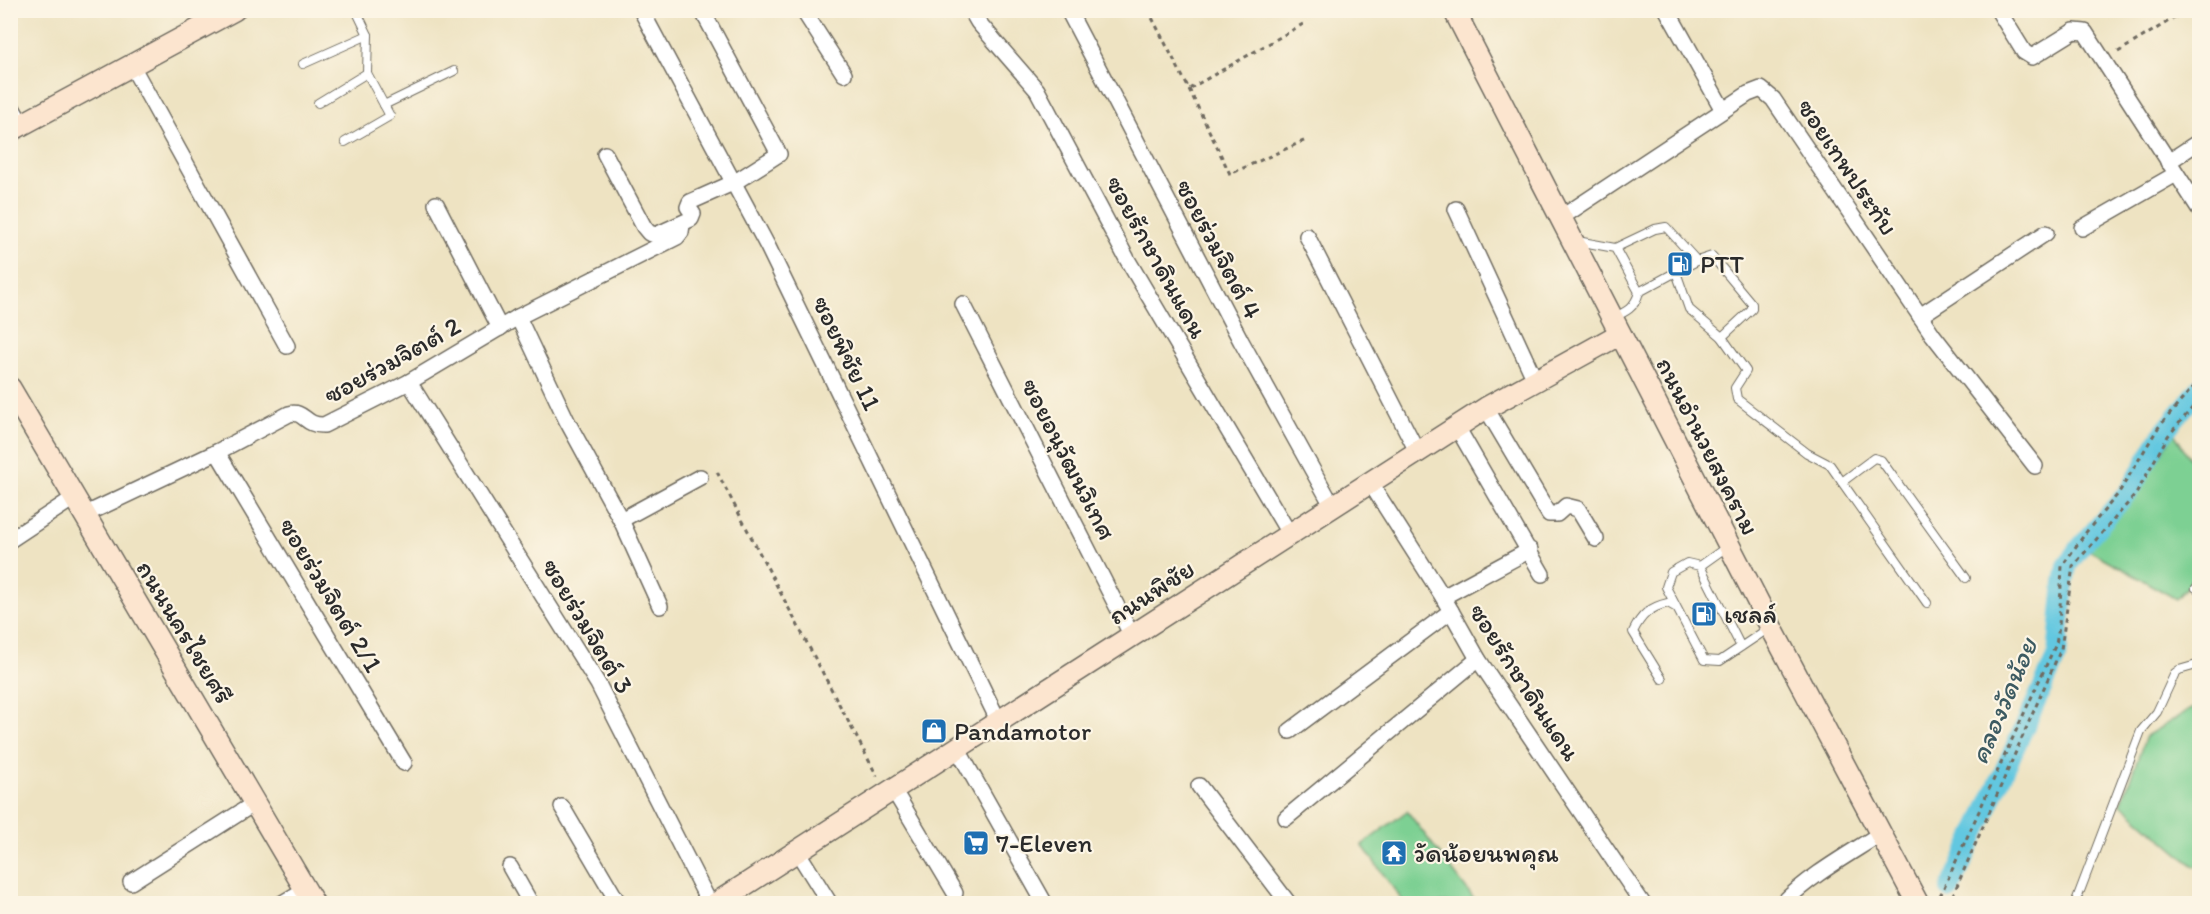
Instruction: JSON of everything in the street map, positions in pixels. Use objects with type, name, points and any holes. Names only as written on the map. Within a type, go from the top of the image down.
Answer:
[{"type":"street","points":[[10,104],[16,128],[234,10]]},
{"type":"street","name":"ซอยพิชัย 11","points":[[641,10],[768,247],[999,722]]},
{"type":"street","points":[[605,154],[644,227],[656,236],[692,218],[693,214],[688,207],[690,202],[735,182],[779,154],[704,14],[705,10]]},
{"type":"street","points":[[803,10],[844,74]]},
{"type":"street","name":"ซอยรักษาดินแดน","points":[[971,10],[978,22],[1036,90],[1127,259],[1290,536]]},
{"type":"street","name":"ซอยร่วมจิตต์ 4","points":[[1068,10],[1236,331],[1333,507]]},
{"type":"street","name":"ถนนอำนวยสงคราม","points":[[1454,10],[1771,627],[1918,903]]},
{"type":"street","points":[[1667,10],[1723,110]]},
{"type":"street","points":[[1998,10],[2024,52],[2032,57],[2074,31],[2085,32],[2199,210]]},
{"type":"street","points":[[132,66],[287,346]]},
{"type":"street","name":"ซอยเทพประทับ","points":[[1562,217],[1723,110],[1748,94],[1761,89],[1773,99],[1920,316],[2035,466]]},
{"type":"street","points":[[2082,228],[2172,168],[2199,141]]},
{"type":"street","points":[[436,204],[500,328]]},
{"type":"street","points":[[1456,209],[1535,380]]},
{"type":"street","name":"ซอยร่วมจิตต์ 2","points":[[10,540],[80,506],[217,452],[289,414],[296,412],[315,426],[324,425],[409,382],[518,317],[676,237],[681,232],[682,225]]},
{"type":"street","points":[[1920,316],[2046,233]]},
{"type":"street","points":[[1307,236],[1418,453]]},
{"type":"street","name":"ซอยอนุวัฒนวิเทศ","points":[[963,304],[1132,636]]},
{"type":"street","points":[[518,317],[567,421],[621,520],[660,606]]},
{"type":"street","name":"ถนนพิชัย","points":[[715,903],[1371,484],[1486,408],[1535,380],[1615,326]]},
{"type":"street","name":"ซอยร่วมจิตต์ 3","points":[[409,382],[598,684],[710,903]]},
{"type":"street","name":"ถนนนครไชยศรี","points":[[10,388],[310,896]]},
{"type":"street","points":[[1486,408],[1549,514],[1557,513],[1566,506],[1578,509],[1596,539]]},
{"type":"street","points":[[1457,427],[1542,574]]},
{"type":"street","name":"ซอยร่วมจิตต์ 2/1","points":[[217,452],[404,763]]},
{"type":"street","points":[[621,520],[700,477]]},
{"type":"street","name":"ซอยรักษาดินแดน","points":[[1371,484],[1443,597],[1478,659],[1643,903]]},
{"type":"street","points":[[1443,597],[1530,550]]},
{"type":"street","points":[[1290,731],[1451,611]]},
{"type":"street","points":[[1286,818],[1478,659]]},
{"type":"street","points":[[957,748],[1045,903]]},
{"type":"street","points":[[1199,786],[1289,903]]},
{"type":"street","points":[[890,792],[955,893]]},
{"type":"street","points":[[131,882],[255,803]]},
{"type":"street","points":[[562,807],[619,903]]},
{"type":"street","points":[[1782,903],[1820,871],[1880,834]]},
{"type":"street","points":[[797,851],[830,903]]},
{"type":"street","points":[[510,867],[531,903]]},
{"type":"street","points":[[281,903],[310,896]]},
{"type":"lane","points":[[345,142],[390,116],[367,73],[368,35],[356,10]]},
{"type":"lane","points":[[303,64],[368,35]]},
{"type":"lane","points":[[384,105],[454,71]]},
{"type":"lane","points":[[318,103],[367,73]]},
{"type":"lane","points":[[1573,240],[1615,248],[1655,229],[1666,227],[1697,261]]},
{"type":"lane","points":[[1615,248],[1638,292],[1637,301],[1615,326]]},
{"type":"lane","points":[[1638,292],[1697,261],[1712,256],[1752,304],[1752,309],[1722,337]]},
{"type":"lane","points":[[1677,272],[1689,309],[1722,337],[1746,371],[1735,388],[1737,399],[1807,453],[1830,465],[1927,603]]},
{"type":"lane","points":[[1842,482],[1874,458],[1881,460],[1966,578]]},
{"type":"lane","points":[[1729,545],[1700,566],[1687,563],[1671,572],[1666,587],[1675,607],[1704,660],[1720,661],[1771,627]]},
{"type":"lane","points":[[1700,566],[1741,647]]},
{"type":"lane","points":[[1662,679],[1633,632],[1639,618],[1654,607],[1668,603],[1675,607]]},
{"type":"lane","points":[[2075,903],[2141,731],[2157,712],[2175,673],[2199,664]]},
{"type":"path","points":[[1148,10],[1230,174],[1308,139]]},
{"type":"path","points":[[2104,61],[2187,10]]},
{"type":"path","points":[[1189,89],[1303,24]]},
{"type":"path","points":[[1940,896],[2056,644],[2062,566],[2086,531],[2118,494],[2158,428],[2199,379]]},
{"type":"path","points":[[1949,903],[2061,649],[2073,566],[2136,494],[2168,436],[2199,399]]},
{"type":"path","points":[[714,468],[890,792]]},
{"type":"green space","points":[[2174,433],[2199,474],[2199,573],[2176,599],[2089,550],[2136,495]]},
{"type":"green space","points":[[2199,704],[2200,864],[2195,867],[2121,804],[2146,736]]},
{"type":"green space","name":"วัดน้อยนพคุณ","points":[[1407,811],[1477,903],[1404,903],[1362,845]]},
{"type":"waterway","name":"คลองวัดน้อย","points":[[1950,889],[2057,656],[2067,566],[2081,546],[2131,489],[2160,437],[2200,388]]},
{"type":"place","name":"PTT","points":[[1680,264]]},
{"type":"place","name":"เชลล์","points":[[1704,614]]},
{"type":"place","name":"Pandamotor","points":[[934,731]]},
{"type":"place","name":"7-Eleven","points":[[976,843]]},
{"type":"place","name":"วัดน้อยนพคุณ","points":[[1394,853]]}]
